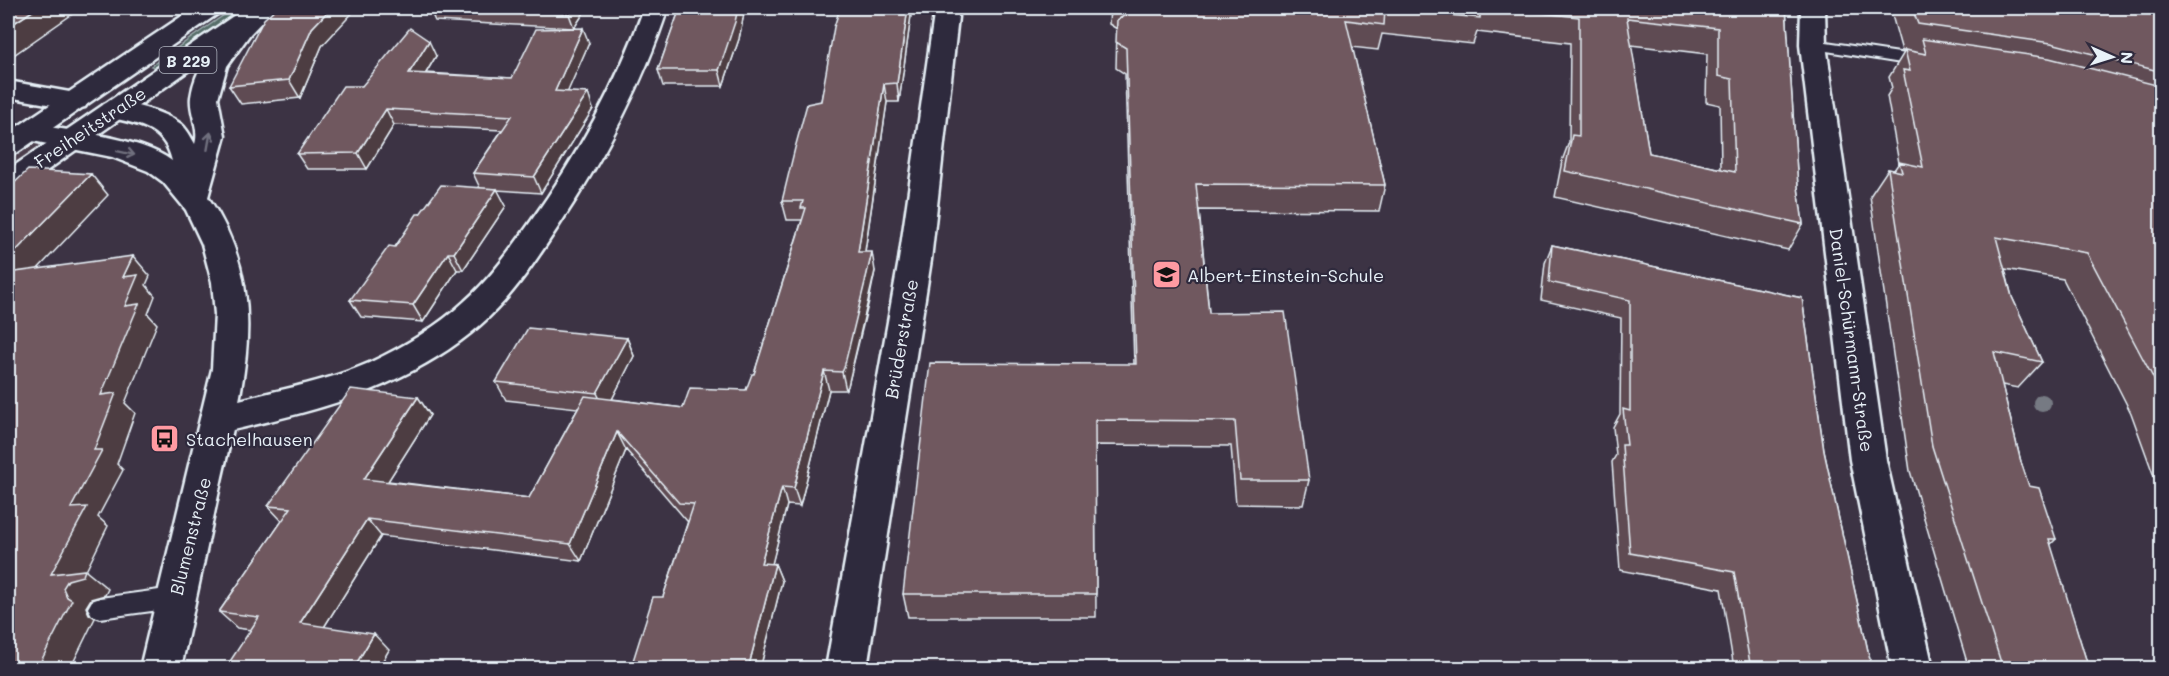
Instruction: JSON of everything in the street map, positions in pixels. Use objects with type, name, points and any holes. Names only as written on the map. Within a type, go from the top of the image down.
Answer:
[{"type":"street","name":"Freiheitstraße","points":[[18,139],[210,8]]},
{"type":"street","name":"Freiheitstraße","points":[[8,184],[262,8]]},
{"type":"street","points":[[193,197],[211,136],[204,98],[214,66],[240,30],[262,8]]},
{"type":"street","points":[[220,419],[314,398],[381,372],[429,344],[475,311],[523,256],[590,156],[623,96],[644,47],[656,8]]},
{"type":"street","name":"Brüderstraße","points":[[846,669],[915,260],[947,8]]},
{"type":"street","name":"Daniel-Schürmann-Straße","points":[[1813,8],[1813,45],[1868,460],[1913,669]]},
{"type":"street","name":"Blumenstraße","points":[[8,89],[75,101],[161,123],[180,138],[188,164],[193,197]]},
{"type":"street","name":"Blumenstraße","points":[[18,139],[69,142],[141,156],[165,169],[193,197],[219,247],[229,283],[232,324],[229,369],[220,419],[174,598],[160,669]]},
{"type":"lane","points":[[1813,45],[1940,64]]},
{"type":"lane","points":[[100,608],[174,598]]},
{"type":"shaded area","points":[[71,131],[8,184],[8,135]]},
{"type":"green space","points":[[234,8],[244,8],[159,68],[151,66]]},
{"type":"building","points":[[8,8],[37,8],[8,27]]},
{"type":"building","points":[[276,8],[331,8],[312,28],[289,80],[229,86],[264,19]]},
{"type":"building","points":[[437,8],[573,8],[569,14]]},
{"type":"building","points":[[680,8],[738,8],[719,70],[658,70]]},
{"type":"building","points":[[840,8],[908,8],[897,83],[884,84],[858,252],[872,252],[865,282],[844,368],[842,372],[824,371],[794,488],[782,487],[761,563],[775,564],[748,669],[697,669],[697,666],[632,664],[653,597],[663,597],[694,504],[679,503],[617,432],[570,544],[367,519],[300,623],[374,634],[353,669],[225,669],[259,617],[219,612],[291,508],[268,506],[351,389],[418,397],[364,479],[529,498],[585,396],[683,408],[690,388],[746,390],[754,374],[806,208],[801,208],[803,201],[782,201],[807,104],[821,101],[834,27]]},
{"type":"building","name":"Albert-Einstein-Schule","points":[[1124,8],[1480,8],[1480,18],[1385,9],[1384,25],[1346,20],[1385,185],[1196,184],[1209,313],[1285,312],[1309,480],[1240,480],[1235,421],[1095,420],[1096,594],[903,594],[930,363],[1136,364],[1126,48],[1116,42],[1117,20],[1131,12]]},
{"type":"building","points":[[1493,8],[1786,8],[1798,187],[1803,224],[1565,171],[1572,135],[1579,136],[1579,17]],"holes":[[[1627,18],[1718,28],[1718,76],[1732,79],[1735,172],[1649,153]]]},
{"type":"building","points":[[1912,8],[2162,8],[2162,72],[2051,43],[1918,24]]},
{"type":"building","points":[[410,28],[429,41],[409,73],[512,78],[536,29],[583,28],[555,91],[588,93],[534,177],[473,173],[512,116],[386,109],[358,153],[297,154],[343,86],[362,86]]},
{"type":"building","points":[[1922,39],[2049,58],[2162,85],[2162,395],[2087,253],[1996,237],[2012,297],[2042,362],[1994,352],[2021,462],[2029,486],[2039,488],[2056,539],[2049,539],[2089,669],[2003,669],[1932,446],[1888,169],[1902,172],[1899,162],[1923,167],[1903,70],[1910,71],[1905,50],[1926,54]]},
{"type":"building","points":[[28,170],[91,174],[8,259],[8,189]]},
{"type":"building","points":[[441,185],[497,189],[454,253],[448,253],[413,305],[350,300],[389,246],[395,247],[417,214],[420,214]]},
{"type":"building","points":[[1552,245],[1802,298],[1824,451],[1872,669],[1751,669],[1734,572],[1630,553],[1622,445],[1627,445],[1623,409],[1630,411],[1630,300],[1549,282]]},
{"type":"building","points":[[133,256],[123,277],[138,275],[125,306],[139,304],[101,395],[116,393],[94,450],[102,450],[71,508],[87,507],[51,574],[85,570],[83,576],[68,580],[63,588],[67,597],[72,600],[37,669],[8,669],[8,273]]},
{"type":"building","points":[[528,328],[627,338],[597,393],[496,382]]},
{"type":"building","points":[[1644,665],[1736,669],[1645,669]]},
{"type":"place","name":"Albert-Einstein-Schule","points":[[1166,275]]},
{"type":"place","name":"Stachelhausen","points":[[165,439]]}]
